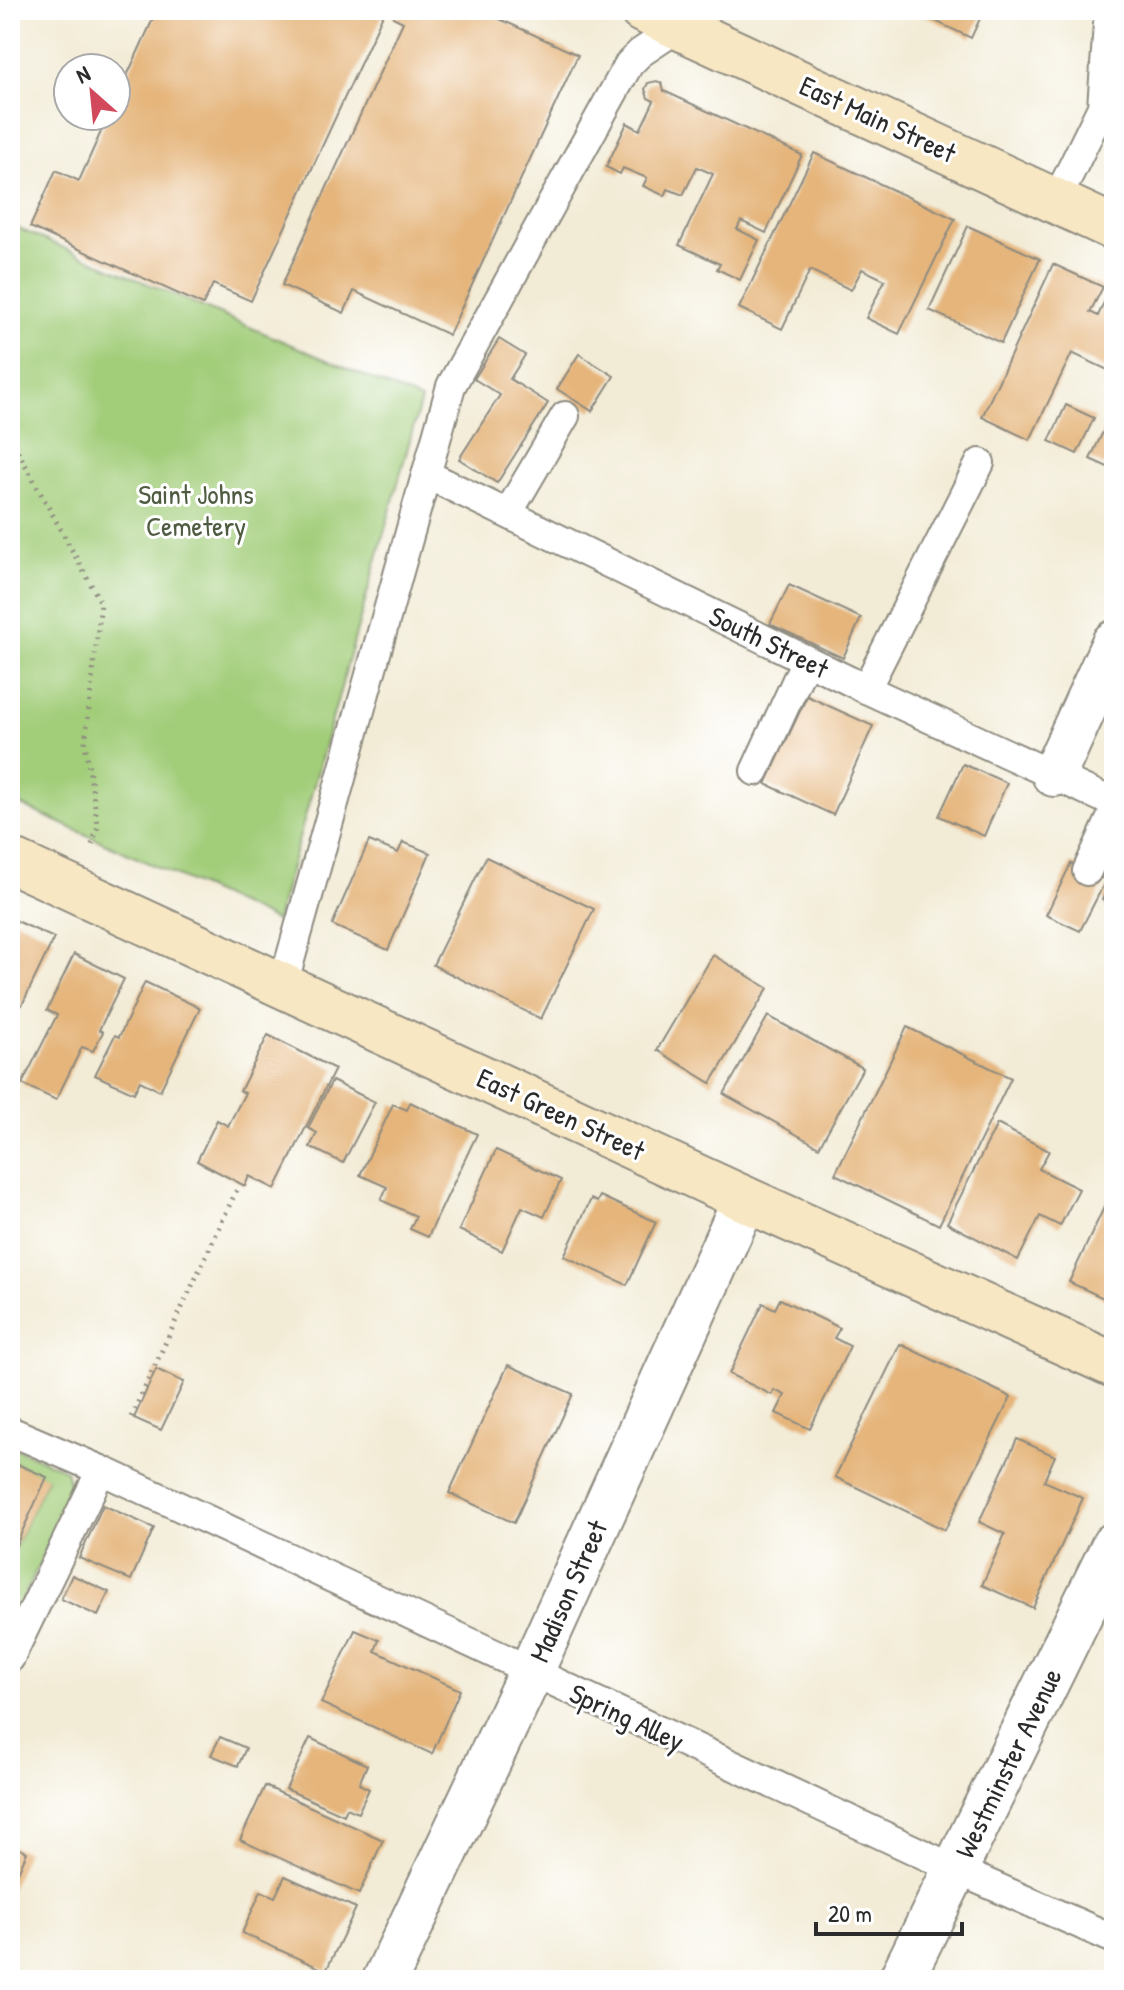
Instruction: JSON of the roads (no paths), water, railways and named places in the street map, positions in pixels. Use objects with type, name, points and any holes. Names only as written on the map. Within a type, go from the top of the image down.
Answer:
[{"type":"street","name":"East Main Street","points":[[674,16],[1114,228]]},
{"type":"street","points":[[1054,774],[1114,643]]},
{"type":"street","name":"East Green Street","points":[[10,860],[745,1199],[1114,1365]]},
{"type":"street","name":"Madison Street","points":[[385,1980],[531,1672],[745,1199]]},
{"type":"street","name":"Westminster Avenue","points":[[901,1980],[1114,1545]]},
{"type":"lane","points":[[1056,201],[1102,107],[1109,10]]},
{"type":"lane","points":[[283,985],[451,386],[629,64],[674,16]]},
{"type":"lane","points":[[508,513],[565,416]]},
{"type":"lane","points":[[866,689],[980,463]]},
{"type":"lane","name":"South Street","points":[[428,475],[866,689],[1114,803]]},
{"type":"lane","points":[[755,771],[806,660]]},
{"type":"lane","points":[[1087,871],[1114,812]]},
{"type":"lane","name":"Spring Alley","points":[[10,1431],[101,1470],[957,1870],[1114,1939]]},
{"type":"lane","points":[[10,1658],[101,1470]]},
{"type":"park label","name":"Saint Johns Cemetery","points":[[196,510]]}]
